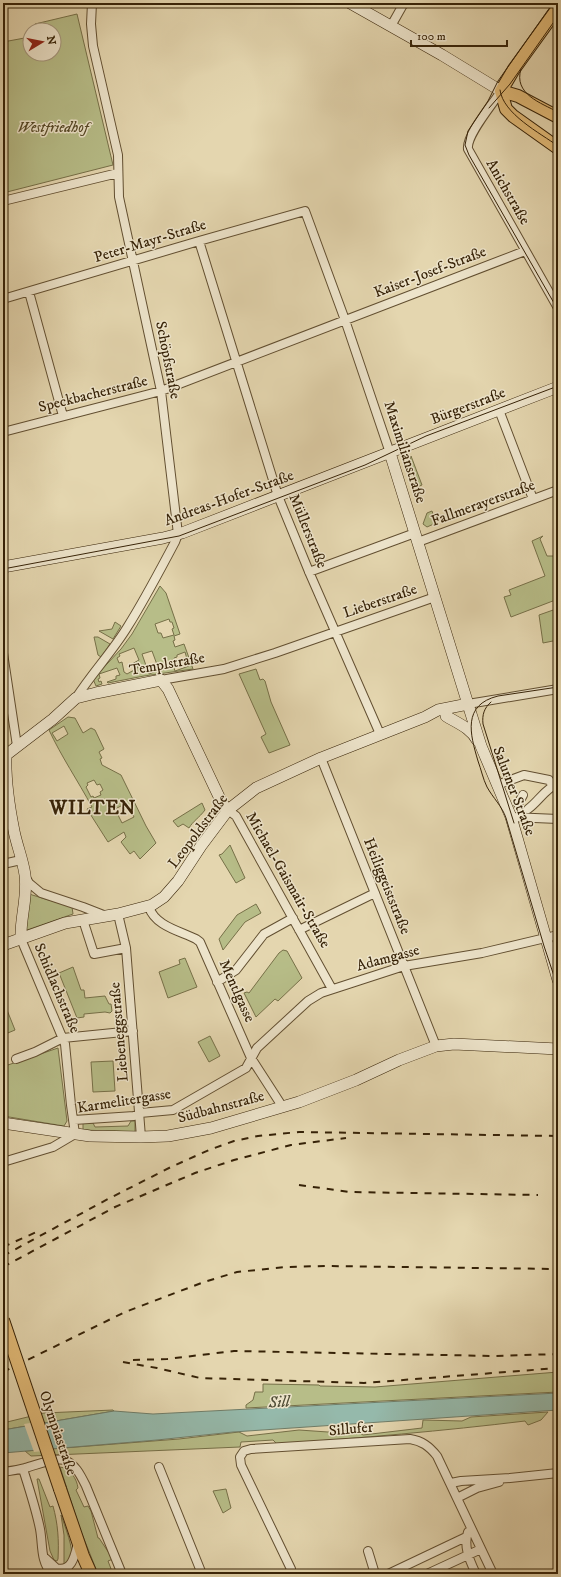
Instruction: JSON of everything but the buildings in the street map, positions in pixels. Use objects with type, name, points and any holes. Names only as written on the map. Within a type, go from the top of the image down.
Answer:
[{"type":"main road","points":[[558,8],[514,70],[502,91],[506,109],[513,116],[558,148]]},
{"type":"main road","points":[[502,91],[518,96],[558,117]]},
{"type":"main road","name":"Olympiastraße","points":[[3,1320],[88,1574]]},
{"type":"main road","name":"Olympiastraße","points":[[83,1556],[91,1574]]},
{"type":"street","name":"Schöpfstraße","points":[[76,698],[90,676],[107,656],[129,625],[176,542],[178,534],[161,392],[118,196],[118,155],[93,46],[91,24],[92,3]]},
{"type":"street","points":[[350,3],[502,91]]},
{"type":"street","points":[[391,26],[404,3]]},
{"type":"street","name":"Anichstraße","points":[[502,91],[471,134],[468,146],[473,159],[558,308]]},
{"type":"street","points":[[3,201],[118,173]]},
{"type":"street","name":"Peter-Mayr-Straße","points":[[3,300],[199,241],[305,212]]},
{"type":"street","name":"Maximilianstraße","points":[[305,212],[346,320],[390,453],[470,709]]},
{"type":"street","name":"Müllerstraße","points":[[199,241],[278,496],[309,572],[380,734]]},
{"type":"street","name":"Kaiser-Josef-Straße","points":[[346,320],[526,251]]},
{"type":"street","points":[[29,292],[63,416]]},
{"type":"street","name":"Speckbacherstraße","points":[[3,432],[161,392],[346,320]]},
{"type":"street","name":"Bürgerstraße","points":[[390,453],[558,388]]},
{"type":"street","points":[[499,410],[533,499]]},
{"type":"street","name":"Andreas-Hofer-Straße","points":[[3,567],[178,534],[390,453]]},
{"type":"street","name":"Fallmerayerstraße","points":[[309,572],[558,490]]},
{"type":"street","name":"Lieberstraße","points":[[335,631],[435,597]]},
{"type":"street","name":"Templstraße","points":[[4,756],[53,719],[76,698],[161,680],[224,669],[275,653],[335,631]]},
{"type":"street","points":[[3,657],[17,746]]},
{"type":"street","name":"Michael-Gaismair-Straße","points":[[161,680],[168,689],[222,803],[236,816],[332,989]]},
{"type":"street","points":[[470,709],[558,689]]},
{"type":"street","name":"Leopoldstraße","points":[[3,945],[65,923],[149,907],[161,899],[178,881],[201,846],[228,810],[256,788],[321,758],[426,717],[438,710],[470,709],[469,715],[459,718],[446,716],[426,717]]},
{"type":"street","name":"Salurner Straße","points":[[470,709],[481,746],[511,817],[558,980]]},
{"type":"street","points":[[446,716],[475,736],[481,746]]},
{"type":"street","points":[[4,756],[9,802],[21,860],[29,883],[41,893],[106,916]]},
{"type":"street","name":"Heiliggeiststraße","points":[[321,758],[436,1046]]},
{"type":"street","points":[[497,784],[524,775],[550,780],[555,785],[528,809]]},
{"type":"street","points":[[518,804],[523,795]]},
{"type":"street","points":[[511,817],[558,818]]},
{"type":"street","points":[[3,864],[21,860]]},
{"type":"street","points":[[21,939],[26,897],[25,875]]},
{"type":"street","points":[[299,930],[375,894]]},
{"type":"street","name":"Mentlgasse","points":[[149,907],[150,912],[160,923],[199,941],[251,1058],[282,1106]]},
{"type":"street","name":"Liebeneggstraße","points":[[118,914],[126,948],[141,1137]]},
{"type":"street","points":[[217,982],[236,970],[264,934],[292,918]]},
{"type":"street","points":[[83,920],[94,954],[126,948]]},
{"type":"street","name":"Adamgasse","points":[[251,1058],[257,1048],[316,995],[404,966],[482,953],[558,935]]},
{"type":"street","name":"Schidlachstraße","points":[[21,939],[65,1044],[71,1105],[74,1120]]},
{"type":"street","points":[[16,1059],[35,1052],[63,1038],[133,1031]]},
{"type":"street","name":"Südbahnstraße","points":[[3,1123],[107,1137],[168,1136],[211,1128],[299,1102],[356,1080],[399,1060],[436,1046],[454,1044],[558,1049]]},
{"type":"street","name":"Karmelitergasse","points":[[3,1162],[53,1147],[76,1134],[74,1120],[134,1116],[140,1113],[173,1110],[246,1068],[251,1058]]},
{"type":"street","name":"Sillufer","points":[[291,1569],[241,1465],[240,1457],[244,1451],[251,1449],[410,1439],[425,1444],[431,1448],[451,1483],[493,1574]]},
{"type":"street","name":"Olympiastraße","points":[[23,1469],[61,1459],[66,1460],[73,1465],[86,1486],[122,1574]]},
{"type":"street","points":[[159,1467],[202,1574]]},
{"type":"street","points":[[3,1472],[23,1469],[40,1529],[42,1554],[45,1566],[52,1574]]},
{"type":"street","points":[[451,1483],[558,1473]]},
{"type":"street","points":[[457,1498],[477,1488],[510,1478]]},
{"type":"street","points":[[470,1526],[466,1537],[468,1556],[476,1574]]},
{"type":"street","points":[[388,1574],[466,1537]]},
{"type":"street","points":[[42,1554],[53,1566],[59,1569],[66,1569],[74,1560],[78,1542]]},
{"type":"street","points":[[427,1574],[481,1549]]},
{"type":"street","points":[[368,1552],[375,1574]]},
{"type":"green space","name":"Westfriedhof","points":[[77,14],[113,165],[3,193],[3,42],[22,38],[22,62],[62,62],[62,22],[43,22]]},
{"type":"green space","points":[[411,456],[422,485],[417,487],[409,462]]},
{"type":"green space","points":[[432,511],[436,523],[427,527],[423,524],[427,513]]},
{"type":"green space","points":[[543,536],[540,539],[547,556],[555,556],[558,551],[558,599],[511,617],[504,597],[511,595],[509,590],[545,576],[532,541]]},
{"type":"green space","points":[[160,586],[166,593],[180,634],[174,636],[175,640],[173,641],[175,647],[184,644],[193,669],[108,683],[107,682],[116,679],[116,676],[120,675],[117,668],[99,674],[100,678],[98,679],[102,684],[96,686],[93,679],[121,649],[132,634]],"holes":[[[169,619],[174,628],[172,629],[174,635],[163,638],[161,633],[158,633],[155,624]],[[134,648],[139,660],[132,664],[138,667],[135,671],[134,670],[127,674],[124,672],[122,662],[119,663],[117,658],[120,656],[119,654]],[[152,651],[159,670],[149,674],[142,654]],[[185,652],[189,666],[175,671],[173,665],[176,664],[174,658],[177,657],[177,655]]]},
{"type":"green space","points":[[556,609],[558,613],[558,640],[543,643],[539,615]]},
{"type":"green space","points":[[115,622],[121,626],[113,639],[99,631],[112,629]]},
{"type":"green space","points":[[94,637],[98,637],[110,644],[101,657],[98,655]]},
{"type":"green space","points":[[256,669],[260,680],[263,679],[265,681],[271,702],[290,745],[269,753],[261,737],[266,734],[239,674]]},
{"type":"green space","points":[[68,717],[75,718],[83,733],[91,728],[95,730],[104,749],[99,752],[102,758],[100,759],[102,765],[121,775],[156,843],[140,859],[134,851],[130,854],[121,842],[126,837],[124,832],[108,842],[87,809],[92,807],[49,730]],"holes":[[[64,726],[68,734],[57,741],[52,733]],[[94,780],[97,785],[100,784],[103,790],[100,792],[101,795],[94,798],[93,796],[91,797],[86,787],[88,785],[87,783]],[[127,803],[134,817],[122,823],[115,809]]]},
{"type":"green space","points":[[202,803],[205,810],[189,828],[183,824],[178,827],[173,821]]},
{"type":"green space","points":[[230,845],[245,878],[236,883],[219,855],[222,854]]},
{"type":"green space","points":[[29,894],[72,907],[73,914],[24,931]]},
{"type":"green space","points":[[256,904],[261,913],[245,922],[223,950],[219,939],[237,915]]},
{"type":"green space","points":[[283,950],[287,951],[302,978],[278,1001],[275,999],[256,1017],[244,993],[249,993],[279,953]]},
{"type":"green space","points":[[185,958],[197,987],[168,998],[159,972],[180,964],[179,960]]},
{"type":"green space","points":[[73,967],[81,990],[84,990],[85,998],[105,996],[109,1004],[111,1004],[112,1011],[110,1013],[84,1014],[84,1017],[77,1018],[59,973]]},
{"type":"green space","points":[[3,1000],[15,1030],[3,1035]]},
{"type":"green space","points":[[210,1036],[220,1056],[209,1062],[198,1042]]},
{"type":"green space","points":[[58,1048],[67,1121],[64,1126],[3,1116],[3,1062],[5,1066]]},
{"type":"green space","points":[[113,1061],[115,1091],[93,1092],[91,1062]]},
{"type":"green space","points":[[131,1121],[135,1121],[135,1132],[83,1130],[83,1123],[93,1123],[95,1127],[128,1126]]},
{"type":"green space","points":[[558,1372],[558,1392],[246,1408],[246,1405],[253,1400],[255,1392],[263,1392],[263,1384],[375,1387]]},
{"type":"green space","points":[[114,1411],[3,1430],[3,1423],[44,1413]]},
{"type":"green space","points":[[548,1412],[541,1420],[528,1425],[525,1421],[308,1442],[277,1444],[273,1440],[241,1442],[240,1447],[31,1456],[25,1451],[179,1439],[239,1432],[247,1436],[299,1430],[328,1432],[355,1430],[363,1435],[422,1428],[423,1420],[462,1421],[471,1417]]},
{"type":"green space","points":[[60,1467],[67,1469],[75,1478],[78,1488],[76,1490],[84,1507],[88,1506],[91,1511],[98,1538],[113,1559],[108,1561],[113,1574],[98,1574],[80,1529]]},
{"type":"green space","points":[[37,1479],[39,1479],[50,1507],[53,1506],[55,1513],[58,1539],[57,1561],[54,1560],[50,1551]]},
{"type":"green space","points":[[226,1489],[231,1508],[223,1513],[213,1491]]},
{"type":"green space","points":[[61,1515],[72,1550],[71,1559],[64,1566],[64,1535]]},
{"type":"shaded area","points":[[558,1393],[558,1410],[233,1432],[3,1453],[3,1430],[114,1411],[153,1414]]},
{"type":"pier","points":[[43,1421],[53,1450],[34,1452],[24,1424]]},
{"type":"tram line","points":[[553,3],[498,81],[488,101],[468,131],[465,145],[469,155],[558,310]]},
{"type":"tram line","points":[[489,108],[510,84],[558,16]]},
{"type":"tram line","points":[[521,69],[521,85],[525,91],[537,101],[558,112]]},
{"type":"tram line","points":[[500,90],[503,99],[515,115],[558,146]]},
{"type":"tram line","points":[[3,569],[179,536],[365,465],[426,436],[558,386]]},
{"type":"tram line","points":[[558,687],[498,696],[486,700],[474,713],[471,731],[483,777],[489,791],[506,818],[558,988]]},
{"type":"tram line","points":[[491,702],[484,712],[483,724],[514,823]]},
{"type":"railway","points":[[3,1256],[108,1199],[171,1167],[209,1150],[234,1141],[258,1136],[299,1132],[558,1136]]},
{"type":"railway","points":[[3,1267],[115,1207],[195,1173],[234,1160],[291,1145],[346,1138]]},
{"type":"railway","points":[[299,1185],[350,1192],[538,1195]]},
{"type":"railway","points":[[3,1247],[41,1230]]},
{"type":"railway","points":[[3,1372],[125,1312],[204,1282],[237,1272],[286,1267],[325,1266],[558,1269]]},
{"type":"railway","points":[[133,1360],[167,1359],[234,1351],[494,1356],[558,1354]]},
{"type":"railway","points":[[123,1362],[200,1378],[364,1383],[558,1368]]},
{"type":"district","name":"WILTEN","points":[[93,808]]},
{"type":"water label","name":"Sill","points":[[279,1402]]}]
